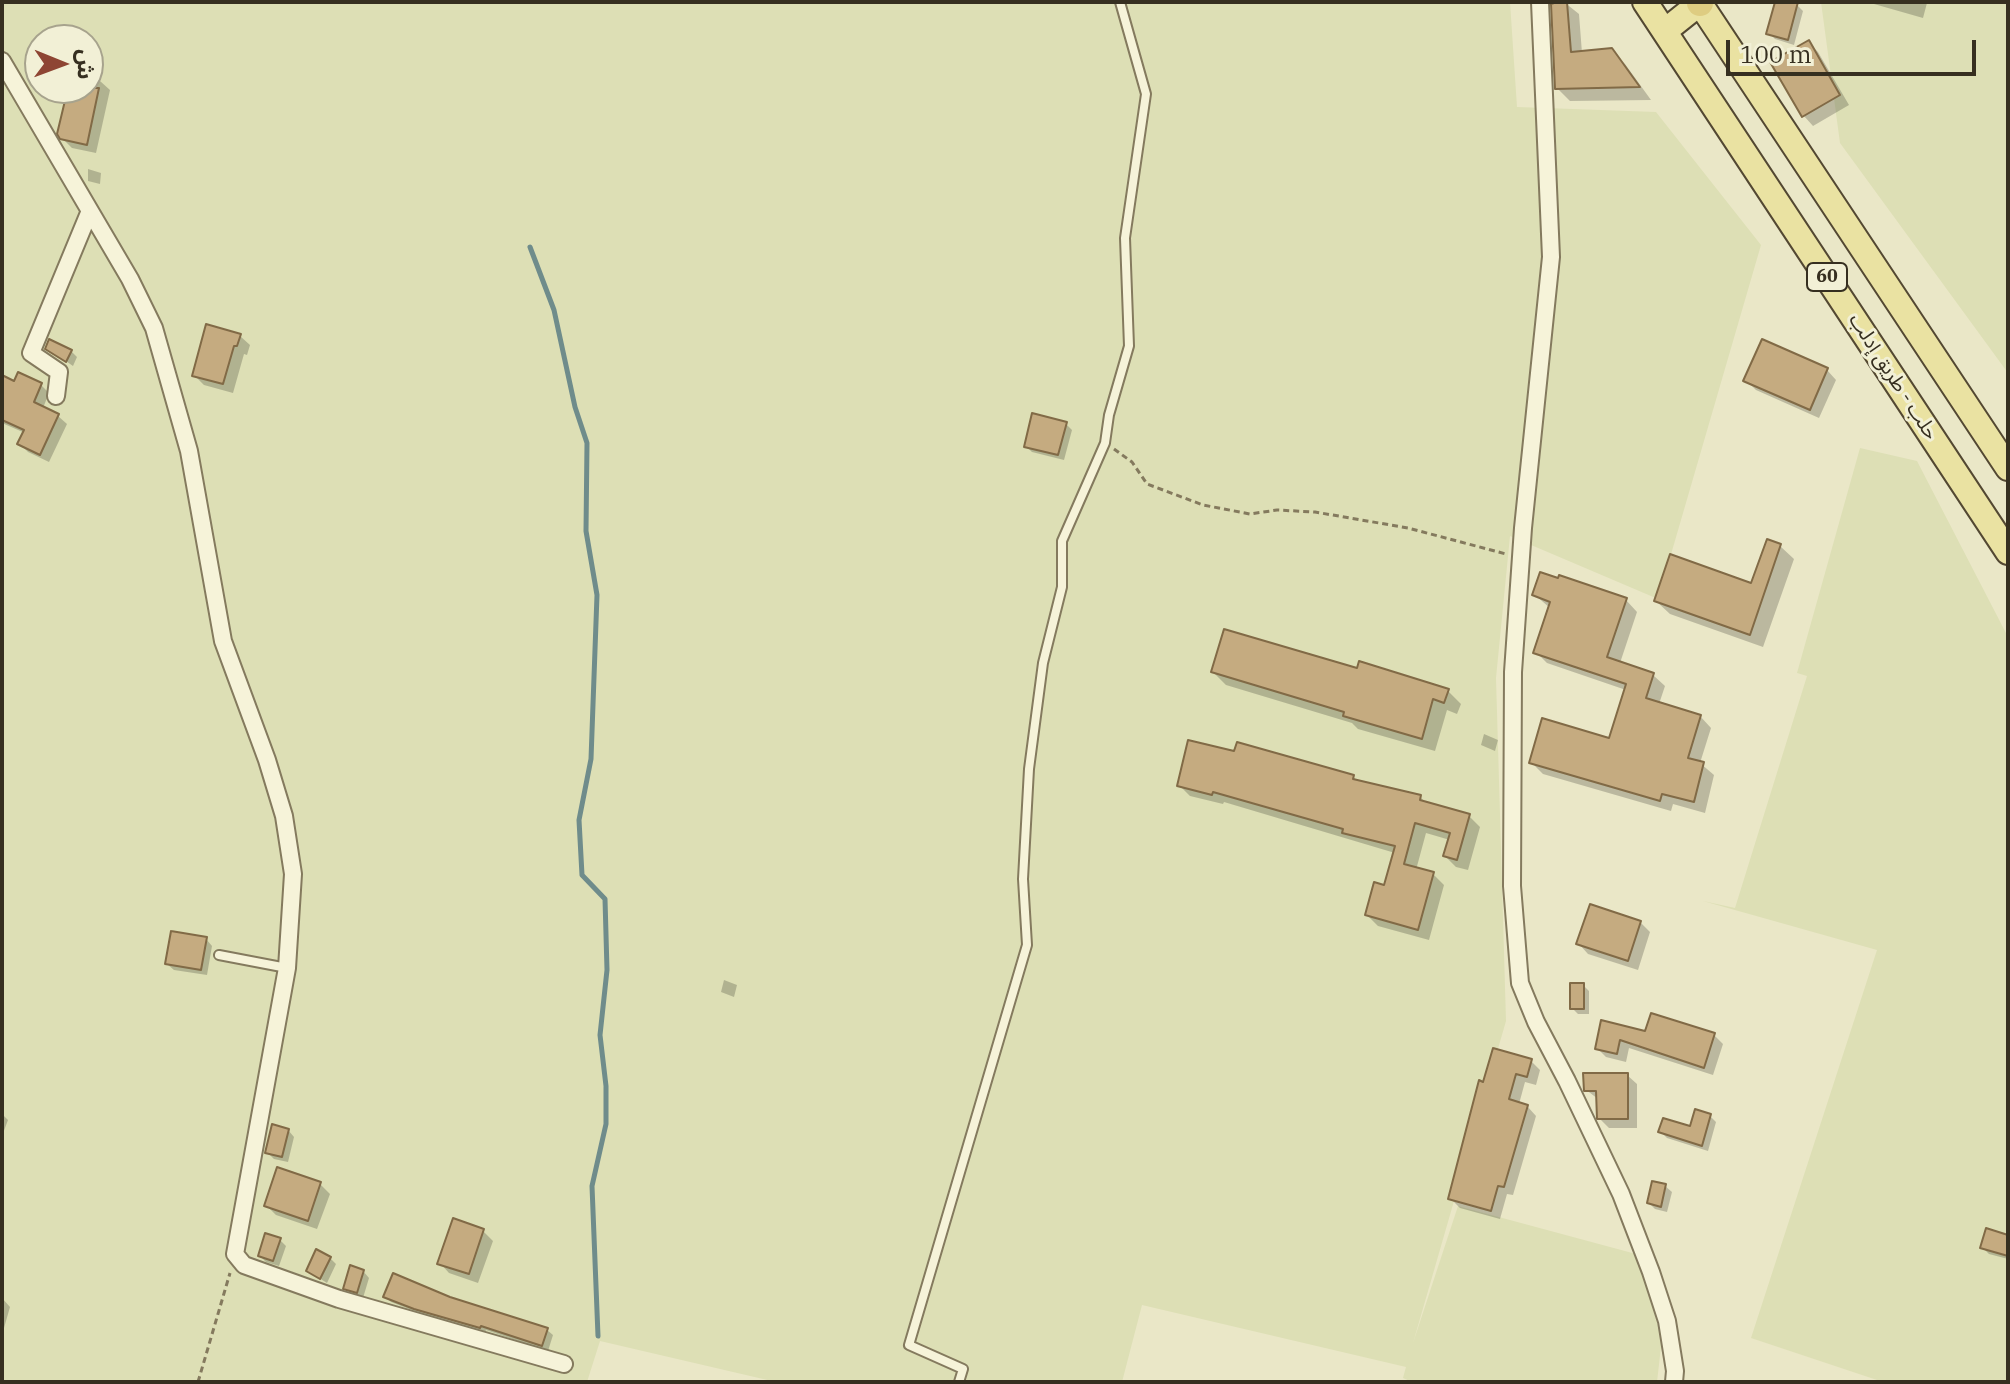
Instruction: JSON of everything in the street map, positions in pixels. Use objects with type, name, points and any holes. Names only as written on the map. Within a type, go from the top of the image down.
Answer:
[{"type":"main road","name":"حلب - طريق إدلب","points":[[1645,2],[2008,552]]},
{"type":"main road","points":[[1665,31],[1700,2]]},
{"type":"main road","name":"60","points":[[1700,2],[2008,468]]},
{"type":"street","points":[[1540,2],[1551,257],[1521,558],[1513,672],[1512,855],[1520,983],[1536,1022],[1621,1194],[1667,1321],[1674,1382]]},
{"type":"street","points":[[2,61],[130,279],[154,328],[189,451],[223,641],[284,816],[293,874],[287,968],[235,1254],[244,1265],[339,1299],[564,1364]]},
{"type":"street","points":[[56,396],[59,372],[31,353],[89,213]]},
{"type":"lane","points":[[959,1382],[963,1369],[909,1345],[1027,945],[1023,879],[1029,769],[1043,663],[1062,587],[1062,541],[1105,443],[1109,415],[1129,346],[1125,238],[1146,94],[1120,2]]},
{"type":"lane","points":[[219,955],[287,968]]},
{"type":"path","points":[[1105,443],[1132,462],[1147,484],[1203,505],[1250,514],[1277,510],[1315,512],[1408,528],[1521,558]]},
{"type":"path","points":[[198,1382],[235,1254]]},
{"type":"green space","points":[[2,2],[1510,2],[1517,107],[1656,112],[1761,245],[1658,599],[1510,536],[1496,678],[1506,1021],[1413,1343],[1458,1206],[1636,1254],[1662,1338],[1657,1382],[1412,1382],[1403,1378],[1406,1367],[1142,1305],[1122,1382],[776,1382],[600,1341],[587,1382],[2,1382]]},
{"type":"green space","points":[[1821,2],[2008,2],[2008,373],[1840,143]]},
{"type":"green space","points":[[1860,448],[1917,461],[2008,637],[2008,1382],[1883,1382],[1751,1338],[1877,950],[1703,901],[1735,908],[1807,676],[1797,673]]},
{"type":"building","points":[[1567,2],[1571,52],[1612,48],[1640,87],[1555,89],[1551,4]]},
{"type":"building","points":[[1775,2],[1798,2],[1788,40],[1766,34]]},
{"type":"building","points":[[1809,40],[1840,95],[1802,117],[1770,62]]},
{"type":"building","points":[[64,104],[96,104],[87,145],[60,139],[57,134]]},
{"type":"building","points":[[206,324],[241,334],[237,346],[234,346],[223,384],[192,376]]},
{"type":"building","points":[[49,339],[72,350],[66,362],[45,349]]},
{"type":"building","points":[[1762,339],[1828,368],[1810,410],[1743,381]]},
{"type":"building","points":[[18,372],[42,383],[34,402],[59,414],[40,455],[17,444],[24,430],[2,420],[2,375],[14,381]]},
{"type":"building","points":[[1032,413],[1067,422],[1058,455],[1024,447]]},
{"type":"building","points":[[1767,539],[1781,544],[1750,635],[1654,601],[1670,554],[1751,583]]},
{"type":"building","points":[[1540,572],[1558,578],[1559,575],[1627,598],[1607,657],[1654,673],[1646,698],[1701,715],[1688,758],[1704,762],[1694,802],[1662,794],[1660,801],[1529,763],[1542,718],[1609,738],[1626,684],[1533,653],[1550,602],[1532,595]]},
{"type":"building","points":[[1224,629],[1357,668],[1359,661],[1449,689],[1444,703],[1433,699],[1422,739],[1211,672]]},
{"type":"building","points":[[1188,740],[1234,751],[1237,742],[1354,775],[1353,779],[1421,795],[1420,800],[1470,814],[1457,860],[1443,856],[1450,833],[1415,823],[1404,864],[1434,872],[1418,930],[1365,915],[1374,882],[1384,885],[1395,846],[1342,833],[1343,829],[1213,792],[1212,795],[1177,786]]},
{"type":"building","points":[[1590,904],[1641,921],[1628,961],[1576,944]]},
{"type":"building","points":[[171,931],[207,937],[201,970],[165,964]]},
{"type":"building","points":[[1570,983],[1584,983],[1584,1009],[1570,1009]]},
{"type":"building","points":[[1651,1013],[1715,1033],[1704,1068],[1620,1040],[1617,1054],[1595,1049],[1601,1020],[1645,1031]]},
{"type":"building","points":[[1493,1048],[1532,1059],[1527,1077],[1516,1074],[1509,1099],[1528,1105],[1504,1187],[1498,1186],[1491,1211],[1448,1199],[1479,1080],[1483,1082]]},
{"type":"building","points":[[1583,1073],[1628,1073],[1628,1119],[1597,1119],[1596,1091],[1584,1091]]},
{"type":"building","points":[[1695,1109],[1711,1114],[1702,1146],[1658,1132],[1663,1118],[1690,1126]]},
{"type":"building","points":[[272,1124],[289,1129],[282,1157],[265,1153]]},
{"type":"building","points":[[277,1167],[321,1182],[308,1221],[264,1206]]},
{"type":"building","points":[[1652,1181],[1666,1184],[1661,1207],[1647,1203]]},
{"type":"building","points":[[453,1218],[484,1229],[469,1274],[437,1264]]},
{"type":"building","points":[[1986,1228],[2008,1235],[2008,1256],[1980,1248]]},
{"type":"building","points":[[265,1233],[281,1238],[273,1261],[258,1256]]},
{"type":"building","points":[[316,1249],[331,1257],[320,1279],[306,1271]]},
{"type":"building","points":[[350,1265],[364,1270],[357,1293],[343,1289]]},
{"type":"building","points":[[393,1273],[450,1297],[548,1328],[542,1346],[383,1297]]},
{"type":"waterway","points":[[530,247],[554,310],[575,407],[587,443],[586,531],[597,595],[591,759],[579,820],[582,875],[605,899],[607,970],[600,1035],[606,1086],[606,1124],[592,1186],[598,1336]]}]
